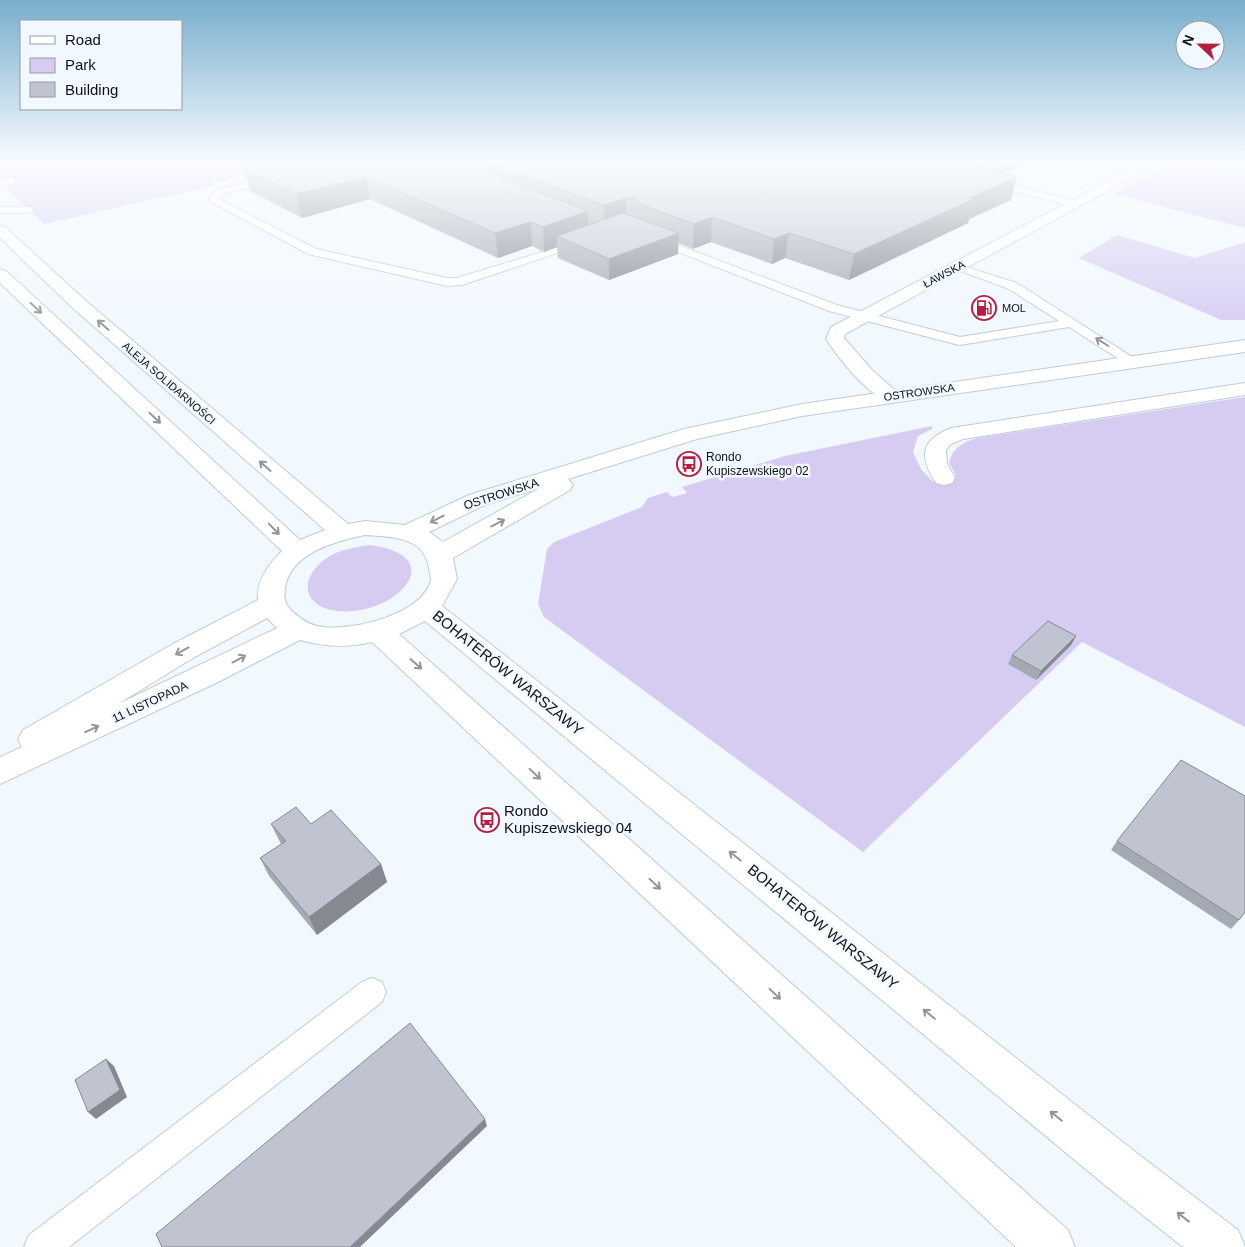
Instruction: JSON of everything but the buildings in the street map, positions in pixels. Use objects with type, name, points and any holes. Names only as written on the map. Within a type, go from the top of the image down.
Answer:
[{"type":"main road","name":"ŁAWSKA","points":[[890,396],[865,374],[835,339],[837,331],[1045,220]]},
{"type":"main road","name":"ALEJA SOLIDARNOŚCI","points":[[0,230],[80,305],[342,532]]},
{"type":"main road","points":[[0,274],[298,552]]},
{"type":"main road","name":"OSTROWSKA","points":[[408,533],[477,500],[692,434],[802,410],[1245,346]]},
{"type":"main road","points":[[944,478],[936,464],[935,450],[943,440],[959,433],[1245,389]]},
{"type":"main road","name":"OSTROWSKA","points":[[440,555],[598,463]]},
{"type":"main road","points":[[372,528],[408,533],[427,542],[440,555],[444,571],[440,589],[426,607],[405,621],[379,632],[350,637],[331,637],[298,630],[281,619],[272,604],[270,591],[275,577],[284,564],[298,552],[318,540],[342,532],[372,528]]},
{"type":"main road","name":"11 LISTOPADA","points":[[0,759],[183,651],[272,604]]},
{"type":"main road","name":"BOHATERÓW WARSZAWY","points":[[426,607],[1122,1170],[1221,1247]]},
{"type":"main road","name":"11 LISTOPADA","points":[[0,771],[206,676],[298,630]]},
{"type":"main road","points":[[379,632],[1051,1247]]},
{"type":"lane","points":[[252,220],[318,254],[447,282],[469,280],[596,238]]},
{"type":"lane","points":[[640,234],[862,317],[960,341],[1070,323]]},
{"type":"lane","points":[[956,268],[1013,286],[1133,362]]},
{"type":"lane","points":[[54,1243],[372,992]]},
{"type":"green space","points":[[40,220],[61,220],[44,224]]},
{"type":"green space","points":[[1215,220],[1245,220],[1245,228]]},
{"type":"green space","points":[[1117,235],[1195,258],[1245,242],[1245,320],[1221,320],[1079,258]]},
{"type":"green space","points":[[1245,397],[1245,727],[1082,642],[863,852],[544,617],[538,604],[547,549],[554,542],[642,507],[648,498],[667,492],[672,497],[687,493],[682,487],[785,456],[932,426],[932,429],[918,436],[913,452],[921,469],[932,481],[956,475],[949,463],[953,453],[963,444],[977,438]]},
{"type":"green space","points":[[370,545],[395,551],[408,561],[411,572],[406,584],[395,596],[379,605],[359,610],[338,611],[325,608],[310,597],[308,589],[309,580],[320,563],[339,552]]},
{"type":"place","name":"MOL","points":[[984,308]]},
{"type":"place","name":"Rondo Kupiszewskiego 02","points":[[689,464]]},
{"type":"place","name":"Rondo Kupiszewskiego 04","points":[[487,820]]}]
